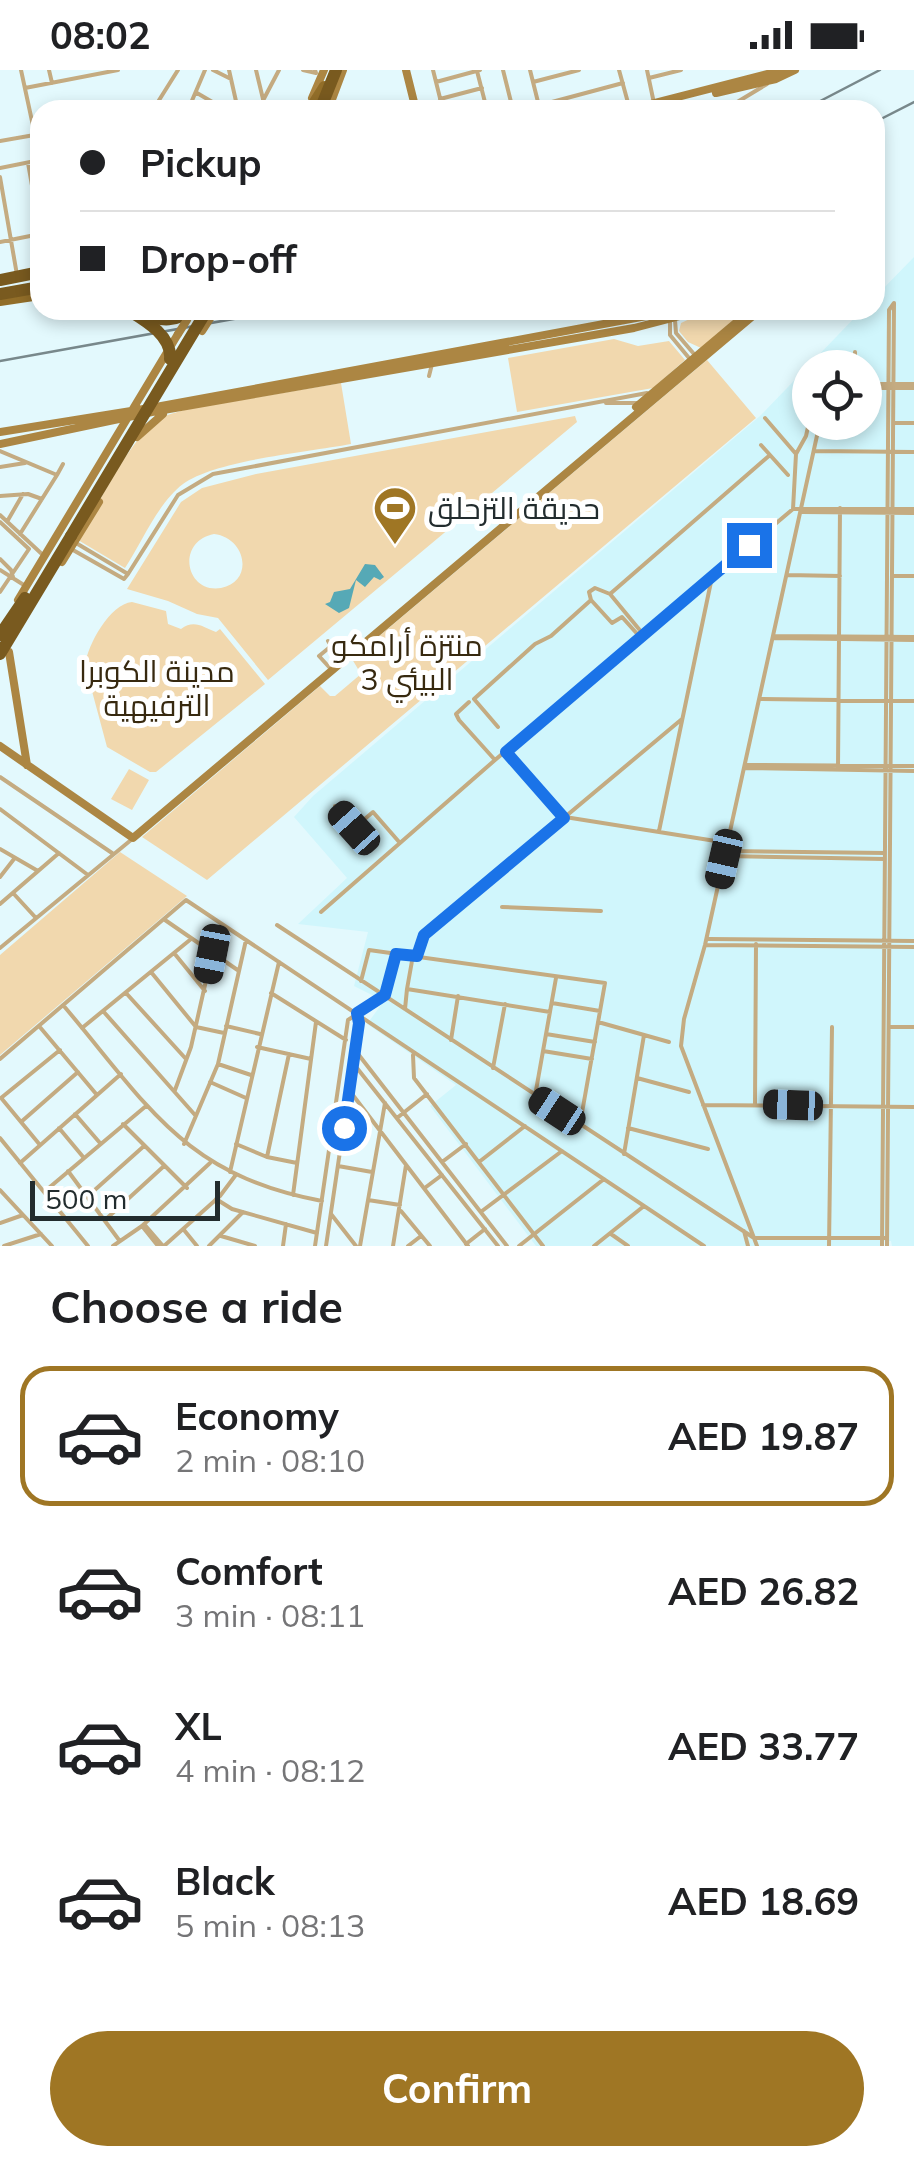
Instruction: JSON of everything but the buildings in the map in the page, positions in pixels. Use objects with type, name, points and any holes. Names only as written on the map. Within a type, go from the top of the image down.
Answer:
[{"type":"highway","points":[[320,100],[328,76]]},
{"type":"highway","points":[[0,282],[16,274],[30,274]]},
{"type":"highway","points":[[0,282],[30,276]]},
{"type":"highway","points":[[0,298],[30,290]]},
{"type":"highway","points":[[141,320],[167,340],[170,360]]},
{"type":"highway","points":[[1,648],[27,591],[71,539],[196,320]]},
{"type":"highway","points":[[1,648],[71,539],[196,320]]},
{"type":"main road","points":[[0,298],[30,297]]},
{"type":"street","points":[[21,70],[30,107]]},
{"type":"street","points":[[50,70],[52,82]]},
{"type":"street","points":[[25,88],[118,70]]},
{"type":"street","points":[[159,100],[178,70]]},
{"type":"street","points":[[193,100],[205,70]]},
{"type":"street","points":[[212,70],[231,79]]},
{"type":"street","points":[[229,70],[236,100]]},
{"type":"street","points":[[256,70],[263,100]]},
{"type":"street","points":[[263,100],[279,70]]},
{"type":"street","points":[[302,70],[328,76],[344,93]]},
{"type":"street","points":[[403,70],[410,100]]},
{"type":"street","points":[[433,70],[440,99],[482,88]]},
{"type":"street","points":[[436,82],[479,70],[485,100]]},
{"type":"street","points":[[503,70],[510,100]]},
{"type":"street","points":[[530,70],[538,100]]},
{"type":"street","points":[[533,82],[579,70]]},
{"type":"street","points":[[619,70],[627,100]]},
{"type":"street","points":[[647,70],[652,100]]},
{"type":"street","points":[[649,78],[681,70]]},
{"type":"street","points":[[678,100],[788,71]]},
{"type":"street","points":[[741,100],[788,71]]},
{"type":"street","points":[[759,77],[776,79]]},
{"type":"street","points":[[561,100],[623,83]]},
{"type":"street","points":[[197,93],[209,100]]},
{"type":"street","points":[[0,141],[30,135]]},
{"type":"street","points":[[0,168],[28,162],[30,175]]},
{"type":"street","points":[[0,176],[3,216],[16,274]]},
{"type":"street","points":[[0,242],[30,235]]},
{"type":"street","points":[[886,1106],[889,310],[894,303],[891,344]]},
{"type":"street","points":[[0,570],[13,576],[27,591],[178,334],[193,320]]},
{"type":"street","points":[[27,762],[1,648],[154,410],[202,330],[201,320]]},
{"type":"street","points":[[137,437],[172,407],[611,320]]},
{"type":"street","points":[[0,432],[432,364],[644,320]]},
{"type":"street","points":[[673,320],[672,338],[695,360]]},
{"type":"street","points":[[0,948],[740,320]]},
{"type":"street","points":[[695,360],[747,320]]},
{"type":"street","points":[[428,376],[432,364]]},
{"type":"street","points":[[882,386],[914,386]]},
{"type":"street","points":[[71,539],[124,580],[172,503],[186,489],[213,474],[657,393]]},
{"type":"street","points":[[163,394],[164,401],[172,407]]},
{"type":"street","points":[[602,402],[644,404]]},
{"type":"street","points":[[0,447],[130,414]]},
{"type":"street","points":[[765,418],[796,454]]},
{"type":"street","points":[[891,423],[914,423]]},
{"type":"street","points":[[793,509],[796,454],[804,440]]},
{"type":"street","points":[[757,1246],[681,1046],[681,1034],[706,942],[816,440]]},
{"type":"street","points":[[761,445],[788,474]]},
{"type":"street","points":[[0,447],[57,475]]},
{"type":"street","points":[[814,451],[914,452]]},
{"type":"street","points":[[610,594],[770,456]]},
{"type":"street","points":[[0,468],[29,462]]},
{"type":"street","points":[[20,534],[62,464]]},
{"type":"street","points":[[0,496],[23,494],[42,499]]},
{"type":"street","points":[[7,522],[23,494]]},
{"type":"street","points":[[321,912],[793,509],[914,511]]},
{"type":"street","points":[[838,767],[840,510]]},
{"type":"street","points":[[0,518],[45,557]]},
{"type":"street","points":[[0,518],[29,549],[0,592]]},
{"type":"street","points":[[782,518],[798,525]]},
{"type":"street","points":[[0,559],[13,576]]},
{"type":"street","points":[[787,575],[840,576]]},
{"type":"street","points":[[890,576],[914,576]]},
{"type":"street","points":[[659,830],[712,577]]},
{"type":"street","points":[[595,588],[610,594],[642,636],[622,617],[612,623],[591,600],[589,592],[595,588]]},
{"type":"street","points":[[498,727],[474,699],[591,600]]},
{"type":"street","points":[[773,637],[914,638]]},
{"type":"street","points":[[325,672],[319,656],[329,644],[343,657]]},
{"type":"street","points":[[760,698],[914,702]]},
{"type":"street","points":[[470,702],[456,714],[495,760]]},
{"type":"street","points":[[405,1010],[412,961],[424,935],[682,719]]},
{"type":"street","points":[[0,744],[133,835]]},
{"type":"street","points":[[506,752],[564,818],[659,830],[728,844]]},
{"type":"street","points":[[745,766],[914,769]]},
{"type":"street","points":[[0,778],[114,854]]},
{"type":"street","points":[[335,806],[354,828],[373,812],[400,843]]},
{"type":"street","points":[[0,810],[88,875]]},
{"type":"street","points":[[0,849],[38,871]]},
{"type":"street","points":[[0,904],[59,853]]},
{"type":"street","points":[[726,853],[887,856]]},
{"type":"street","points":[[0,877],[14,859]]},
{"type":"street","points":[[0,892],[7,898]]},
{"type":"street","points":[[13,893],[36,918]]},
{"type":"street","points":[[0,1059],[186,900],[704,1246]]},
{"type":"street","points":[[502,907],[601,911]]},
{"type":"street","points":[[164,919],[239,971]]},
{"type":"street","points":[[277,925],[754,1238],[885,1238]]},
{"type":"street","points":[[82,1028],[191,939]]},
{"type":"street","points":[[184,1144],[218,1064],[246,940]]},
{"type":"street","points":[[706,942],[914,944]]},
{"type":"street","points":[[755,1104],[756,942]]},
{"type":"street","points":[[885,1246],[887,944]]},
{"type":"street","points":[[361,982],[368,950],[606,983],[580,1125]]},
{"type":"street","points":[[174,953],[205,991]]},
{"type":"street","points":[[174,1090],[196,1027],[212,954]]},
{"type":"street","points":[[315,1246],[348,1020],[385,995],[396,954]]},
{"type":"street","points":[[143,1225],[162,1246],[216,1199],[232,1174],[257,1047],[279,962]]},
{"type":"street","points":[[151,972],[196,1027],[260,1034]]},
{"type":"street","points":[[535,1096],[556,976]]},
{"type":"street","points":[[408,989],[550,1012]]},
{"type":"street","points":[[126,992],[186,1059]]},
{"type":"street","points":[[271,994],[346,1040]]},
{"type":"street","points":[[450,1042],[458,996]]},
{"type":"street","points":[[552,1003],[600,1011]]},
{"type":"street","points":[[493,1069],[505,1004]]},
{"type":"street","points":[[63,1005],[146,1106],[184,1144],[210,1163],[262,1188],[322,1200]]},
{"type":"street","points":[[104,1010],[195,1114]]},
{"type":"street","points":[[326,1246],[356,1050],[357,1013]]},
{"type":"street","points":[[292,1195],[316,1022]]},
{"type":"street","points":[[598,1022],[669,1042]]},
{"type":"street","points":[[39,1026],[97,1095]]},
{"type":"street","points":[[828,1246],[832,1027]]},
{"type":"street","points":[[889,1027],[914,1028]]},
{"type":"street","points":[[546,1034],[594,1042]]},
{"type":"street","points":[[624,1154],[644,1034]]},
{"type":"street","points":[[257,1047],[311,1059]]},
{"type":"street","points":[[40,1145],[0,1098],[60,1050]]},
{"type":"street","points":[[356,1050],[507,1246]]},
{"type":"street","points":[[543,1051],[592,1059]]},
{"type":"street","points":[[413,1052],[414,1078],[544,1246]]},
{"type":"street","points":[[267,1157],[289,1054]]},
{"type":"street","points":[[353,1063],[498,1246]]},
{"type":"street","points":[[218,1064],[251,1075]]},
{"type":"street","points":[[21,1122],[78,1072]]},
{"type":"street","points":[[20,1162],[121,1074]]},
{"type":"street","points":[[637,1078],[689,1092]]},
{"type":"street","points":[[210,1082],[246,1098]]},
{"type":"street","points":[[349,1090],[467,1245],[485,1229]]},
{"type":"street","points":[[396,1118],[427,1094]]},
{"type":"street","points":[[358,1246],[385,1103]]},
{"type":"street","points":[[703,1104],[914,1106]]},
{"type":"street","points":[[44,1192],[146,1106]]},
{"type":"street","points":[[76,1114],[100,1143]]},
{"type":"street","points":[[123,1124],[187,1188]]},
{"type":"street","points":[[479,1162],[525,1126]]},
{"type":"street","points":[[59,1128],[84,1158]]},
{"type":"street","points":[[628,1128],[708,1149]]},
{"type":"street","points":[[0,1138],[88,1246]]},
{"type":"street","points":[[236,1144],[267,1157],[297,1163]]},
{"type":"street","points":[[442,1162],[466,1144]]},
{"type":"street","points":[[87,1196],[144,1146]]},
{"type":"street","points":[[481,1212],[562,1151]]},
{"type":"street","points":[[113,1246],[187,1188],[210,1163]]},
{"type":"street","points":[[394,1246],[406,1165]]},
{"type":"street","points":[[104,1220],[164,1166]]},
{"type":"street","points":[[338,1166],[372,1172]]},
{"type":"street","points":[[68,1171],[120,1241]]},
{"type":"street","points":[[424,1189],[442,1175]]},
{"type":"street","points":[[519,1246],[604,1179]]},
{"type":"street","points":[[0,1190],[52,1246]]},
{"type":"street","points":[[216,1199],[243,1212],[317,1233]]},
{"type":"street","points":[[368,1200],[400,1207],[430,1246]]},
{"type":"street","points":[[594,1246],[644,1206]]},
{"type":"street","points":[[209,1246],[243,1212]]},
{"type":"street","points":[[0,1223],[24,1215]]},
{"type":"street","points":[[319,1215],[330,1215],[358,1246]]},
{"type":"street","points":[[283,1246],[286,1224]]},
{"type":"street","points":[[183,1229],[197,1246]]},
{"type":"street","points":[[744,1231],[748,1246]]},
{"type":"street","points":[[610,1233],[628,1246]]},
{"type":"street","points":[[4,1246],[41,1234]]},
{"type":"street","points":[[220,1235],[254,1246]]},
{"type":"street","points":[[408,1246],[422,1236]]},
{"type":"shaded area","points":[[914,257],[914,1246],[892,1246],[891,1241],[880,1241],[880,1246],[536,1246],[430,1106],[456,1085],[367,1024],[384,1001],[354,986],[368,932],[298,924],[347,878],[294,817],[313,796],[760,416],[792,383],[792,440],[882,440],[882,350],[824,350],[852,320],[885,320],[885,287]]},
{"type":"green space","points":[[733,320],[701,348],[688,342],[679,331],[681,323]]},
{"type":"green space","points":[[614,339],[638,346],[669,341],[685,360],[653,388],[517,412],[508,358]]},
{"type":"green space","name":"منتزة أرامكو البيئي 3","points":[[707,360],[756,418],[207,880],[142,837],[320,686],[335,696],[361,674],[352,659]]},
{"type":"green space","points":[[341,383],[351,444],[240,463],[183,484],[166,501],[125,568],[78,540],[127,454],[165,416]]},
{"type":"green space","points":[[575,416],[577,422],[268,680],[218,618],[127,589],[181,502],[202,488],[256,474]],"holes":[[[214,534],[225,537],[239,551],[242,569],[232,584],[209,588],[193,576],[190,556],[202,539]]]},
{"type":"green space","name":"مدينة الكوبرا الترفيهية","points":[[132,602],[166,611],[168,624],[181,629],[194,624],[216,632],[220,629],[265,684],[156,772],[107,747],[85,665],[101,626],[116,610]]},
{"type":"green space","points":[[129,769],[149,780],[132,810],[111,799]]},
{"type":"green space","points":[[120,852],[187,896],[0,1055],[0,955]]},
{"type":"water","points":[[365,564],[375,565],[384,577],[374,577],[365,587],[356,580],[349,608],[339,613],[325,604],[334,592],[350,589]]},
{"type":"railway","points":[[822,100],[880,70]]},
{"type":"railway","points":[[885,117],[914,102]]},
{"type":"railway","points":[[0,361],[228,320]]},
{"type":"place","name":"حديقة التزحلق","points":[[395,546]]},
{"type":"route","points":[[344,1128],[359,1023],[357,1013],[385,995],[396,954],[417,956],[424,935],[564,818],[506,752],[749,545]]}]
